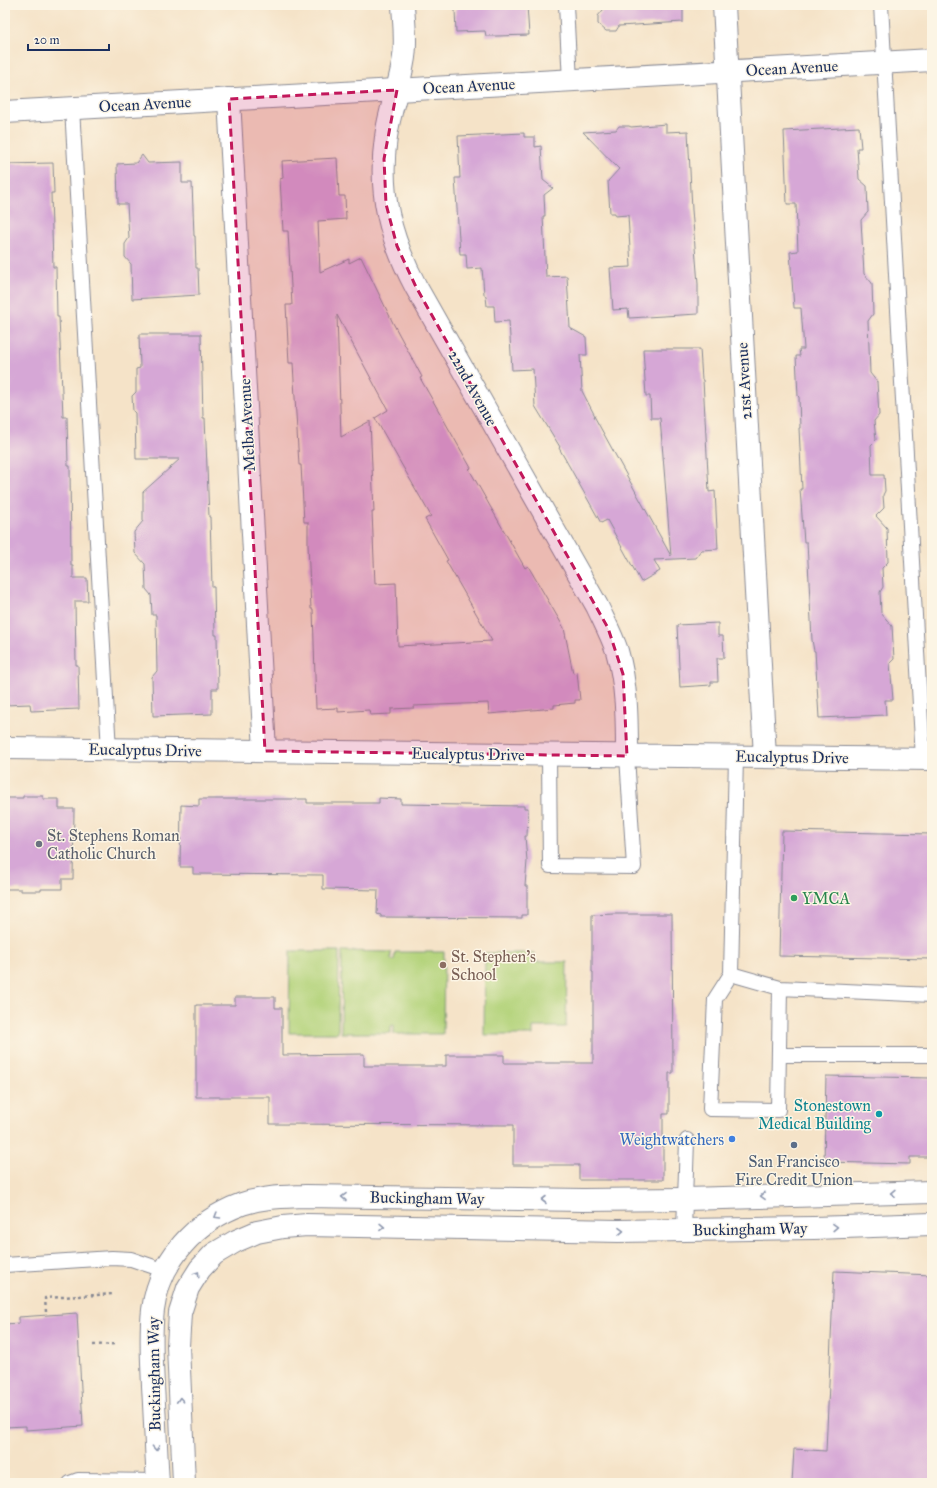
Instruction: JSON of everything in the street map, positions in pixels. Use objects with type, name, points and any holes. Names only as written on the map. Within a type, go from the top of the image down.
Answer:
[{"type":"street","name":"22nd Avenue","points":[[403,5],[404,55],[397,90],[388,122],[384,158],[386,204],[397,246],[416,287],[608,628],[623,674],[627,716],[627,756]]},
{"type":"street","name":"21st Avenue","points":[[724,5],[765,757]]},
{"type":"street","name":"Ocean Avenue","points":[[5,112],[932,60]]},
{"type":"street","name":"Melba Avenue","points":[[229,99],[266,752]]},
{"type":"street","name":"Eucalyptus Drive","points":[[5,748],[927,759]]},
{"type":"street","name":"Buckingham Way","points":[[158,1482],[151,1337],[153,1309],[160,1280],[174,1254],[192,1234],[218,1215],[243,1204],[271,1198],[305,1196],[540,1200],[686,1199],[932,1192]]},
{"type":"street","name":"Buckingham Way","points":[[184,1483],[178,1346],[180,1313],[188,1288],[200,1269],[214,1254],[257,1232],[283,1227],[307,1225],[582,1231],[932,1224]]},
{"type":"lane","points":[[566,5],[570,81]]},
{"type":"lane","points":[[881,5],[927,759]]},
{"type":"lane","points":[[72,108],[109,750]]},
{"type":"lane","points":[[549,755],[550,866],[634,867],[627,756]]},
{"type":"lane","points":[[736,757],[731,974],[715,999],[710,1109],[778,1110],[780,988]]},
{"type":"lane","points":[[731,974],[780,988],[932,995]]},
{"type":"lane","points":[[779,1055],[932,1055]]},
{"type":"lane","points":[[684,1230],[687,1140]]},
{"type":"lane","points":[[5,1265],[112,1258],[131,1259],[166,1271]]},
{"type":"lane","points":[[70,1483],[78,1480],[158,1482]]},
{"type":"path","points":[[46,1312],[45,1298],[114,1294]]},
{"type":"path","points":[[93,1345],[117,1344]]},
{"type":"highlighted area","points":[[397,90],[384,159],[386,204],[397,246],[416,287],[608,628],[623,674],[627,756],[265,751],[229,99]]},
{"type":"green space","points":[[290,951],[339,951],[338,1033],[289,1033]]},
{"type":"green space","points":[[342,951],[391,952],[391,960],[394,960],[395,952],[444,952],[443,1034],[394,1034],[394,1025],[391,1026],[391,1033],[341,1033]]},
{"type":"green space","points":[[485,953],[534,953],[534,962],[567,962],[566,1027],[533,1027],[533,1035],[484,1035]]},
{"type":"building","points":[[456,5],[527,5],[529,35],[486,36],[485,31],[456,32]]},
{"type":"building","points":[[607,5],[683,5],[683,22],[619,26],[616,31],[606,31],[598,24],[598,16]]},
{"type":"building","points":[[666,124],[666,132],[688,131],[698,284],[698,314],[629,318],[628,309],[613,310],[610,268],[631,267],[628,215],[615,216],[615,213],[610,213],[608,181],[619,169],[583,132],[616,130],[619,126],[631,127]]},
{"type":"building","points":[[859,127],[861,148],[857,148],[859,179],[867,186],[868,212],[861,220],[864,274],[872,283],[873,314],[868,321],[870,373],[877,382],[879,415],[874,421],[876,440],[871,445],[872,475],[884,475],[884,508],[876,516],[887,528],[888,562],[882,568],[883,587],[880,592],[881,613],[892,626],[894,659],[890,663],[893,700],[885,700],[886,715],[819,718],[815,651],[812,640],[807,542],[804,542],[800,489],[802,489],[796,356],[800,356],[799,349],[804,349],[801,308],[794,308],[790,252],[798,251],[796,204],[787,204],[784,131]]},
{"type":"building","points":[[524,133],[524,137],[535,137],[535,147],[541,146],[543,180],[553,188],[544,195],[545,216],[543,216],[546,277],[567,276],[570,328],[586,337],[587,355],[580,355],[582,391],[594,416],[671,556],[660,418],[651,418],[650,396],[646,396],[643,349],[700,349],[709,492],[715,491],[718,549],[701,550],[695,558],[654,560],[660,571],[641,582],[607,520],[601,523],[559,448],[560,447],[535,406],[533,369],[512,370],[509,321],[495,322],[494,306],[487,306],[486,297],[484,294],[482,268],[467,269],[466,254],[460,254],[455,178],[460,178],[458,136]]},
{"type":"building","points":[[142,155],[148,163],[182,162],[182,183],[192,183],[196,268],[198,268],[199,295],[132,299],[131,264],[125,257],[125,244],[129,238],[127,204],[118,204],[117,164],[136,163]]},
{"type":"building","points":[[337,158],[339,196],[345,196],[346,219],[318,221],[320,272],[349,259],[349,263],[361,257],[393,323],[422,377],[420,378],[471,468],[469,469],[525,568],[528,566],[564,628],[573,673],[577,672],[580,700],[575,700],[575,703],[554,705],[554,708],[489,714],[488,703],[414,706],[414,708],[391,709],[391,714],[370,715],[369,710],[338,712],[338,708],[316,709],[313,609],[311,609],[308,522],[304,522],[293,363],[289,363],[286,305],[292,305],[288,231],[283,231],[280,179],[283,178],[282,161]],"holes":[[[337,315],[388,410],[375,418],[431,516],[425,519],[448,560],[446,561],[492,641],[398,646],[396,583],[375,584],[372,512],[374,512],[370,421],[341,437]]]},
{"type":"building","points":[[53,163],[54,193],[51,193],[53,267],[56,267],[57,317],[59,317],[63,417],[67,417],[68,466],[70,466],[71,566],[73,566],[73,578],[87,578],[88,601],[75,601],[76,665],[78,665],[79,709],[31,711],[30,704],[5,705],[5,164]]},
{"type":"building","points":[[139,334],[201,334],[203,418],[205,418],[212,587],[214,587],[215,635],[217,635],[218,689],[212,689],[212,714],[153,716],[152,677],[157,671],[156,615],[152,615],[151,595],[146,589],[145,564],[135,553],[134,532],[143,521],[143,492],[180,459],[136,459],[135,413],[133,411],[132,396],[136,392],[136,369],[140,368]]},
{"type":"building","points":[[718,623],[718,636],[723,636],[724,658],[717,658],[718,682],[711,682],[711,685],[680,687],[677,625]]},
{"type":"building","name":"St. Stephens Roman Catholic Church","points":[[23,796],[43,796],[43,799],[59,799],[59,809],[74,809],[73,879],[62,879],[62,889],[21,891],[21,889],[5,889],[5,798],[23,798]]},
{"type":"building","points":[[379,798],[401,799],[401,804],[524,806],[524,808],[528,808],[527,836],[525,836],[527,861],[525,886],[527,886],[527,915],[522,915],[522,918],[381,917],[381,915],[377,914],[378,890],[323,889],[323,875],[193,874],[193,867],[180,867],[181,805],[199,806],[199,799],[307,799],[307,803],[379,803]]},
{"type":"building","points":[[782,831],[932,834],[932,959],[779,956]]},
{"type":"building","points":[[672,914],[673,1073],[669,1073],[669,1114],[663,1114],[663,1180],[579,1180],[579,1165],[513,1165],[513,1125],[270,1124],[270,1097],[196,1097],[196,1005],[235,1005],[235,997],[275,997],[275,1008],[282,1008],[282,1055],[364,1054],[364,1066],[446,1066],[446,1055],[504,1055],[504,1063],[593,1063],[592,915]]},
{"type":"building","name":"Stonestown Medical Building","points":[[826,1076],[932,1078],[931,1157],[910,1157],[910,1164],[824,1162]]},
{"type":"building","points":[[834,1271],[932,1275],[932,1483],[792,1483],[794,1449],[826,1451]]},
{"type":"building","points":[[77,1313],[83,1426],[26,1430],[26,1426],[5,1427],[5,1324],[19,1323],[19,1317]]},
{"type":"place","name":"St. Stephens Roman Catholic Church","points":[[39,844]]},
{"type":"place","name":"YMCA","points":[[794,898]]},
{"type":"place","name":"St. Stephen's School","points":[[443,965]]},
{"type":"place","name":"Stonestown Medical Building","points":[[879,1114]]},
{"type":"place","name":"Weightwatchers","points":[[732,1139]]},
{"type":"place","name":"San Francisco Fire Credit Union","points":[[794,1145]]}]
